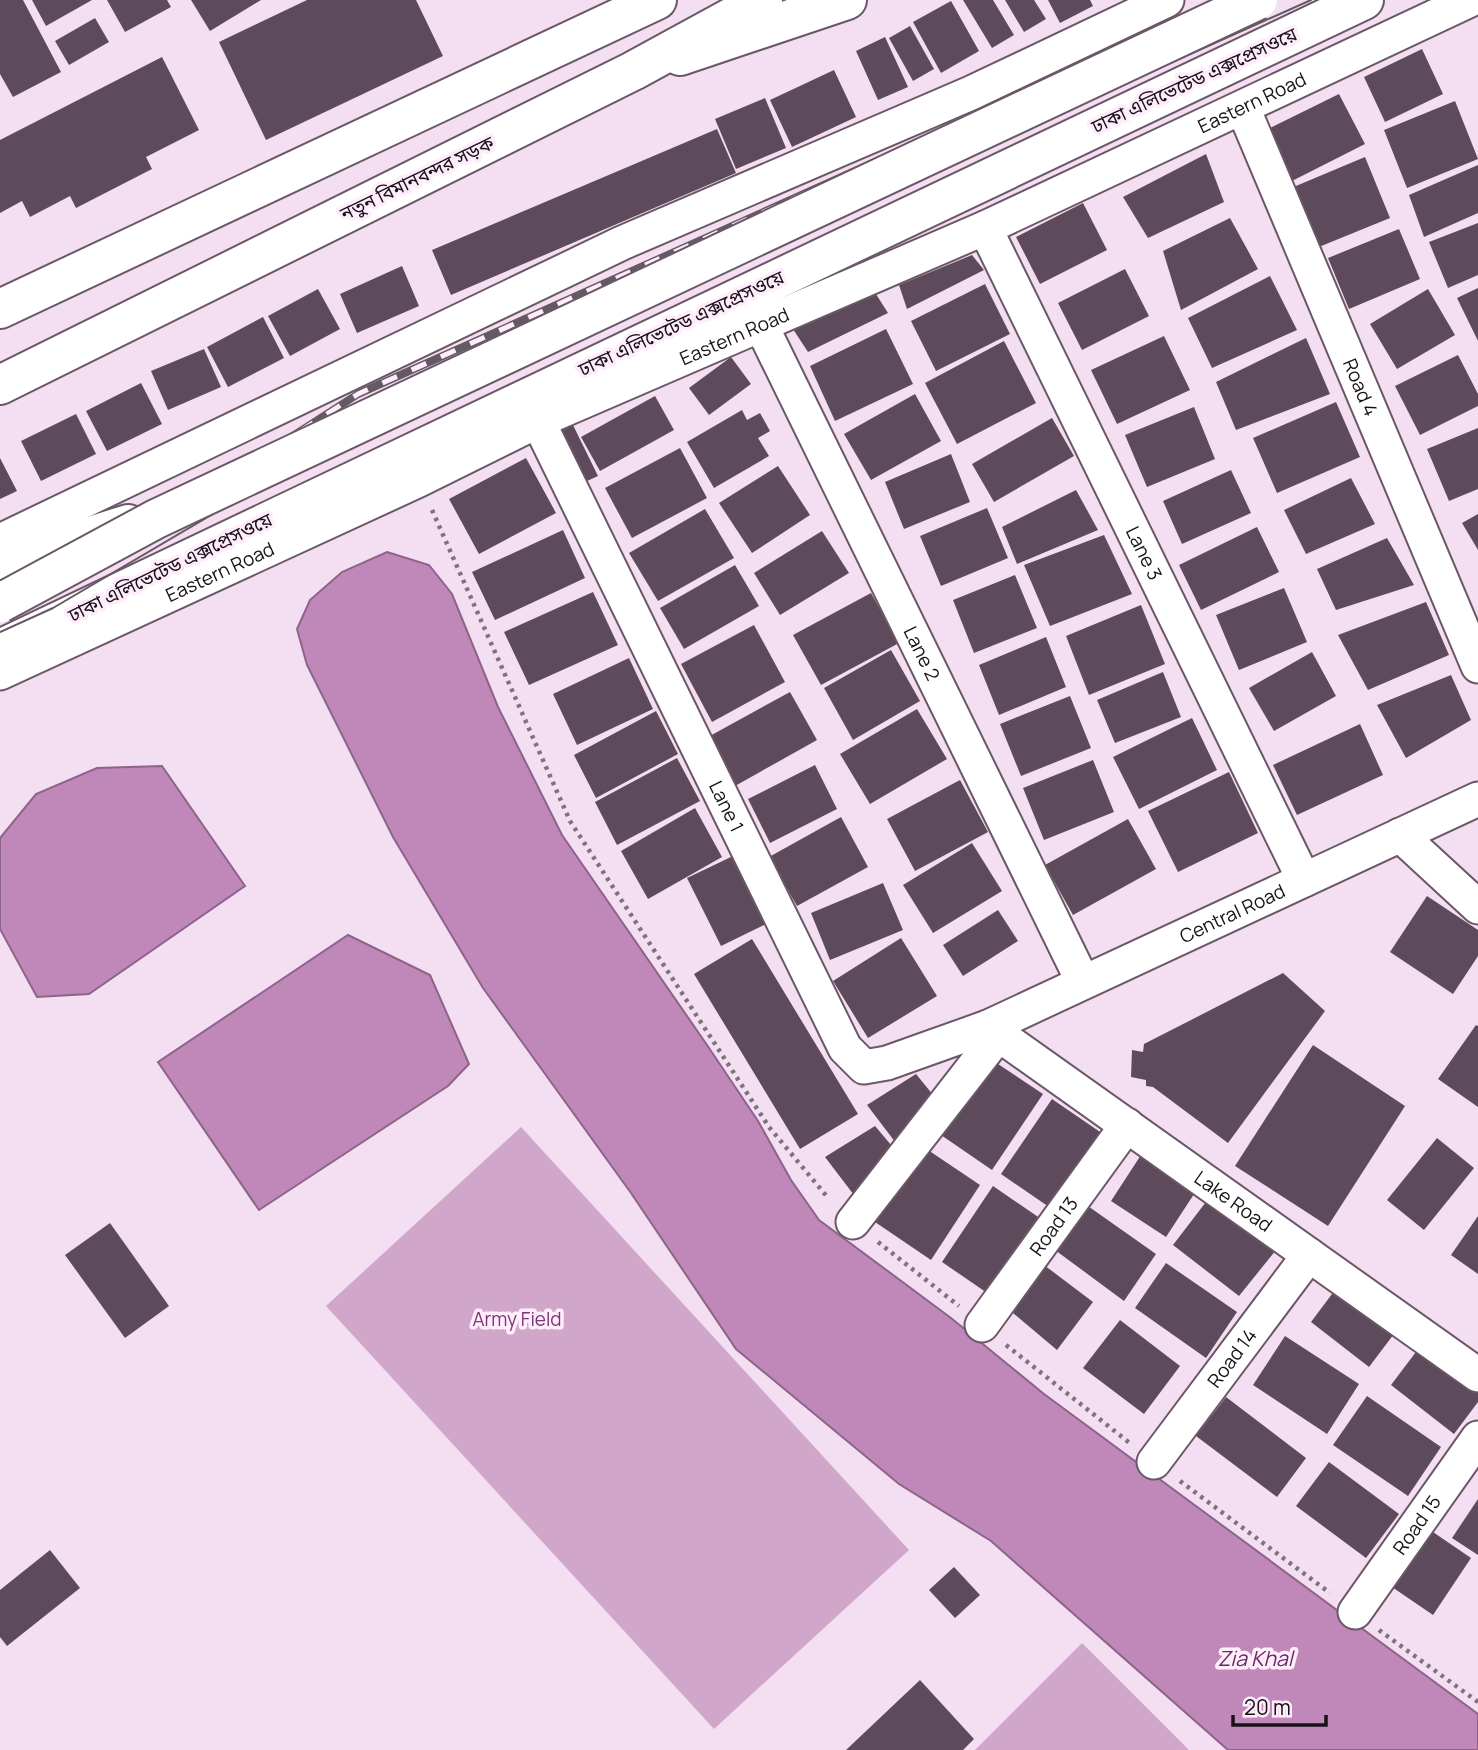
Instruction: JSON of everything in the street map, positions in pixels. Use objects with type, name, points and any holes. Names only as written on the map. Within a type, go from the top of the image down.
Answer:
[{"type":"main road","points":[[0,309],[623,10],[657,0]]},
{"type":"main road","points":[[633,71],[763,0]]},
{"type":"main road","name":"নতুন বিমানবন্দর সড়ক","points":[[0,385],[633,71],[847,0]]},
{"type":"main road","points":[[0,603],[156,519],[1258,0]]},
{"type":"main road","name":"ঢাকা এলিভেটেড এক্সপ্রেসওয়ে","points":[[0,649],[1364,0]]},
{"type":"main road","points":[[0,565],[108,528],[156,519]]},
{"type":"street","points":[[0,541],[622,243],[971,93],[1167,0]]},
{"type":"street","points":[[1470,0],[1478,19]]},
{"type":"street","name":"Eastern Road","points":[[0,673],[406,486],[538,421],[985,228],[1470,0]]},
{"type":"street","name":"Road 4","points":[[1243,108],[1478,666]]},
{"type":"street","name":"Lane 3","points":[[985,228],[1304,880]]},
{"type":"street","name":"Lane 2","points":[[760,323],[1083,982]]},
{"type":"street","name":"Lane 1","points":[[538,421],[845,1048],[864,1067],[887,1063],[994,1030]]},
{"type":"street","name":"Central Road","points":[[994,1030],[1083,982],[1478,799]]},
{"type":"street","points":[[1400,835],[1478,906]]},
{"type":"street","points":[[853,1222],[994,1030]]},
{"type":"street","name":"Lake Road","points":[[994,1030],[1478,1375]]},
{"type":"street","name":"Road 13","points":[[982,1325],[1127,1125]]},
{"type":"street","name":"Road 14","points":[[1154,1462],[1309,1255]]},
{"type":"street","name":"Road 15","points":[[1355,1612],[1478,1438]]},
{"type":"green space","name":"Army Field","points":[[521,1127],[909,1550],[714,1729],[326,1306]]},
{"type":"green space","points":[[1082,1643],[1189,1750],[975,1750]]},
{"type":"water","name":"Zia Khal","points":[[387,552],[429,565],[452,594],[498,707],[562,835],[758,1121],[791,1180],[819,1220],[951,1318],[1044,1394],[1478,1714],[1478,1750],[1228,1750],[991,1541],[899,1484],[736,1349],[631,1193],[483,988],[393,837],[307,665],[297,629],[310,600],[342,572]]},
{"type":"water","points":[[162,766],[245,886],[89,994],[37,997],[0,929],[0,838],[36,794],[97,768]]},
{"type":"water","points":[[348,935],[430,975],[469,1064],[448,1086],[259,1210],[158,1062]]},
{"type":"building","points":[[0,0],[23,0],[61,72],[13,97],[0,74]]},
{"type":"building","points":[[32,0],[92,0],[46,26]]},
{"type":"building","points":[[107,0],[167,0],[171,7],[125,32]]},
{"type":"building","points":[[191,0],[261,0],[210,31]]},
{"type":"building","points":[[307,0],[416,0],[443,56],[266,140],[219,42]]},
{"type":"building","points":[[963,0],[993,0],[1014,35],[992,48]]},
{"type":"building","points":[[1005,0],[1034,0],[1046,19],[1024,32]]},
{"type":"building","points":[[1048,0],[1090,0],[1093,6],[1060,23]]},
{"type":"building","points":[[951,1],[979,51],[941,73],[913,22]]},
{"type":"building","points":[[95,18],[109,42],[69,65],[55,41]]},
{"type":"building","points":[[910,26],[934,69],[913,81],[889,38]]},
{"type":"building","points":[[885,37],[908,87],[878,100],[856,51]]},
{"type":"building","points":[[1422,49],[1443,94],[1385,122],[1364,77]]},
{"type":"building","points":[[162,57],[199,130],[146,157],[152,169],[76,208],[70,196],[30,217],[22,201],[0,213],[0,140]]},
{"type":"building","points":[[834,70],[856,117],[792,147],[770,100]]},
{"type":"building","points":[[1339,94],[1365,144],[1288,183],[1262,132]]},
{"type":"building","points":[[765,98],[786,148],[736,169],[715,119]]},
{"type":"building","points":[[1455,101],[1478,159],[1407,188],[1384,130]]},
{"type":"building","points":[[717,129],[736,173],[451,295],[432,250]]},
{"type":"building","points":[[1206,154],[1224,202],[1148,238],[1123,197]]},
{"type":"building","points":[[1365,157],[1390,218],[1309,251],[1284,191]]},
{"type":"building","points":[[1478,165],[1478,213],[1424,237],[1409,195]]},
{"type":"building","points":[[1083,203],[1107,250],[1040,284],[1016,237]]},
{"type":"building","points":[[1230,218],[1258,269],[1181,310],[1163,251]]},
{"type":"building","points":[[1478,223],[1478,275],[1448,288],[1429,242]]},
{"type":"building","points":[[1399,229],[1420,279],[1349,309],[1328,258]]},
{"type":"building","points":[[972,255],[984,270],[907,309],[899,285]]},
{"type":"building","points":[[402,266],[419,306],[357,333],[340,294]]},
{"type":"building","points":[[1125,269],[1149,316],[1082,350],[1058,303]]},
{"type":"building","points":[[1270,276],[1297,330],[1212,368],[1188,318]]},
{"type":"building","points":[[985,284],[1010,334],[936,371],[911,321]]},
{"type":"building","points":[[1478,288],[1478,341],[1457,298]]},
{"type":"building","points":[[318,289],[340,329],[290,356],[268,316]]},
{"type":"building","points":[[1428,289],[1455,335],[1397,369],[1370,324]]},
{"type":"building","points":[[874,291],[888,313],[808,352],[789,323]]},
{"type":"building","points":[[263,317],[284,358],[228,387],[207,347]]},
{"type":"building","points":[[886,329],[913,384],[835,421],[810,366]]},
{"type":"building","points":[[1164,336],[1190,390],[1117,424],[1091,370]]},
{"type":"building","points":[[1306,338],[1330,394],[1236,430],[1216,382]]},
{"type":"building","points":[[1004,341],[1036,403],[957,444],[925,383]]},
{"type":"building","points":[[204,349],[221,387],[168,410],[151,371]]},
{"type":"building","points":[[1458,355],[1478,394],[1478,406],[1420,435],[1395,386]]},
{"type":"building","points":[[731,357],[751,384],[709,415],[689,388]]},
{"type":"building","points":[[141,383],[162,424],[107,451],[86,411]]},
{"type":"building","points":[[915,394],[941,441],[871,480],[844,434]]},
{"type":"building","points":[[655,396],[674,430],[600,471],[581,437]]},
{"type":"building","points":[[1336,402],[1360,457],[1277,493],[1253,438]]},
{"type":"building","points":[[1194,407],[1215,459],[1147,487],[1125,435]]},
{"type":"building","points":[[742,410],[747,420],[760,413],[770,431],[758,438],[769,456],[714,488],[687,442]]},
{"type":"building","points":[[76,414],[96,454],[41,481],[21,441]]},
{"type":"building","points":[[1052,418],[1074,456],[994,502],[972,464]]},
{"type":"building","points":[[572,423],[598,476],[576,486],[550,433]]},
{"type":"building","points":[[1478,428],[1478,489],[1449,501],[1427,449]]},
{"type":"building","points":[[680,448],[707,498],[632,538],[605,488]]},
{"type":"building","points":[[951,454],[970,502],[904,529],[885,482]]},
{"type":"building","points":[[0,458],[17,491],[0,499]]},
{"type":"building","points":[[526,458],[556,513],[479,554],[449,499]]},
{"type":"building","points":[[778,466],[810,515],[752,553],[719,503]]},
{"type":"building","points":[[1231,470],[1251,513],[1182,544],[1163,501]]},
{"type":"building","points":[[1351,478],[1375,524],[1306,554],[1284,510]]},
{"type":"building","points":[[1076,490],[1098,530],[1017,564],[1002,527]]},
{"type":"building","points":[[987,508],[1008,558],[941,586],[920,536]]},
{"type":"building","points":[[705,509],[734,558],[658,601],[629,553]]},
{"type":"building","points":[[1478,514],[1478,550],[1462,523]]},
{"type":"building","points":[[1257,527],[1279,572],[1201,610],[1179,565]]},
{"type":"building","points":[[563,530],[585,578],[495,620],[472,572]]},
{"type":"building","points":[[822,531],[849,573],[780,615],[754,573]]},
{"type":"building","points":[[1104,535],[1132,594],[1050,626],[1024,565]]},
{"type":"building","points":[[1387,538],[1414,585],[1336,610],[1317,569]]},
{"type":"building","points":[[735,565],[759,606],[684,649],[660,608]]},
{"type":"building","points":[[1015,575],[1037,628],[974,653],[953,600]]},
{"type":"building","points":[[1284,588],[1307,642],[1239,670],[1216,615]]},
{"type":"building","points":[[593,592],[618,645],[529,685],[504,632]]},
{"type":"building","points":[[871,593],[899,643],[821,685],[793,635]]},
{"type":"building","points":[[1426,602],[1449,655],[1368,690],[1338,635]]},
{"type":"building","points":[[1141,605],[1165,664],[1089,695],[1066,636]]},
{"type":"building","points":[[754,625],[785,682],[712,722],[681,664]]},
{"type":"building","points":[[1046,637],[1066,687],[999,715],[979,665]]},
{"type":"building","points":[[891,650],[920,701],[853,740],[824,688]]},
{"type":"building","points":[[1312,652],[1336,696],[1274,731],[1249,688]]},
{"type":"building","points":[[629,658],[653,709],[577,745],[553,694]]},
{"type":"building","points":[[1163,672],[1181,717],[1115,743],[1097,700]]},
{"type":"building","points":[[1451,675],[1471,720],[1406,758],[1377,705]]},
{"type":"building","points":[[790,692],[817,740],[735,786],[708,737]]},
{"type":"building","points":[[1070,696],[1091,748],[1021,776],[1000,724]]},
{"type":"building","points":[[917,709],[947,759],[870,804],[840,754]]},
{"type":"building","points":[[656,711],[678,754],[596,798],[574,755]]},
{"type":"building","points":[[1192,718],[1217,770],[1139,809],[1113,757]]},
{"type":"building","points":[[1360,724],[1383,775],[1297,815],[1273,765]]},
{"type":"building","points":[[677,758],[700,801],[617,845],[595,802]]},
{"type":"building","points":[[1093,760],[1114,812],[1044,840],[1023,788]]},
{"type":"building","points":[[815,765],[837,809],[770,843],[748,799]]},
{"type":"building","points":[[1229,772],[1258,833],[1178,872],[1148,811]]},
{"type":"building","points":[[960,780],[988,832],[915,871],[887,819]]},
{"type":"building","points":[[695,808],[722,857],[648,899],[621,851]]},
{"type":"building","points":[[841,817],[868,867],[797,906],[769,857]]},
{"type":"building","points":[[1128,819],[1156,869],[1073,915],[1045,865]]},
{"type":"building","points":[[972,843],[1002,891],[933,933],[903,885]]},
{"type":"building","points":[[733,856],[766,924],[721,946],[687,878]]},
{"type":"building","points":[[883,883],[903,930],[830,960],[811,913]]},
{"type":"building","points":[[1427,896],[1478,930],[1478,956],[1453,994],[1390,952]]},
{"type":"building","points":[[998,910],[1018,941],[963,976],[943,945]]},
{"type":"building","points":[[901,938],[937,996],[868,1038],[833,981]]},
{"type":"building","points":[[752,939],[858,1114],[800,1149],[694,974]]},
{"type":"building","points":[[1283,973],[1325,1011],[1228,1143],[1153,1087],[1146,1086],[1146,1080],[1131,1077],[1132,1050],[1143,1052],[1144,1044]]},
{"type":"building","points":[[1476,1025],[1478,1026],[1478,1107],[1438,1079]]},
{"type":"building","points":[[1313,1045],[1405,1106],[1328,1226],[1235,1166]]},
{"type":"building","points":[[992,1060],[1043,1094],[992,1170],[941,1135]]},
{"type":"building","points":[[916,1074],[938,1101],[899,1147],[867,1105]]},
{"type":"building","points":[[1052,1099],[1103,1134],[1052,1209],[1001,1174]]},
{"type":"building","points":[[875,1126],[897,1152],[857,1199],[825,1157]]},
{"type":"building","points":[[1437,1138],[1474,1168],[1424,1230],[1387,1200]]},
{"type":"building","points":[[925,1148],[980,1185],[931,1260],[875,1222]]},
{"type":"building","points":[[1141,1155],[1196,1191],[1166,1237],[1111,1201]]},
{"type":"building","points":[[993,1186],[1044,1221],[993,1297],[942,1262]]},
{"type":"building","points":[[1209,1198],[1276,1250],[1239,1296],[1173,1245]]},
{"type":"building","points":[[1085,1204],[1156,1254],[1124,1301],[1055,1250]]},
{"type":"building","points":[[1478,1216],[1478,1274],[1451,1255]]},
{"type":"building","points":[[110,1223],[169,1306],[125,1338],[65,1255]]},
{"type":"building","points":[[1166,1263],[1237,1312],[1206,1358],[1135,1308]]},
{"type":"building","points":[[1044,1265],[1093,1302],[1057,1350],[1013,1313]]},
{"type":"building","points":[[1341,1282],[1400,1326],[1369,1367],[1311,1322]]},
{"type":"building","points":[[1120,1320],[1180,1366],[1144,1414],[1083,1368]]},
{"type":"building","points":[[1285,1336],[1359,1384],[1327,1434],[1253,1385]]},
{"type":"building","points":[[1428,1336],[1478,1374],[1478,1402],[1454,1434],[1391,1385]]},
{"type":"building","points":[[1367,1396],[1441,1447],[1408,1496],[1333,1445]]},
{"type":"building","points":[[1226,1397],[1306,1458],[1277,1497],[1196,1436]]},
{"type":"building","points":[[1329,1462],[1399,1514],[1366,1558],[1296,1506]]},
{"type":"building","points":[[1478,1499],[1478,1555],[1452,1538]]},
{"type":"building","points":[[1430,1530],[1471,1558],[1433,1615],[1392,1587]]},
{"type":"building","points":[[50,1550],[80,1588],[7,1646],[0,1637],[0,1590]]},
{"type":"building","points":[[954,1567],[980,1595],[955,1618],[929,1590]]},
{"type":"building","points":[[920,1680],[974,1739],[963,1750],[846,1750]]},
{"type":"tram line","points":[[0,632],[53,608],[371,421],[1311,0]]},
{"type":"railway","points":[[0,615],[47,594],[358,394],[1236,0]]}]
